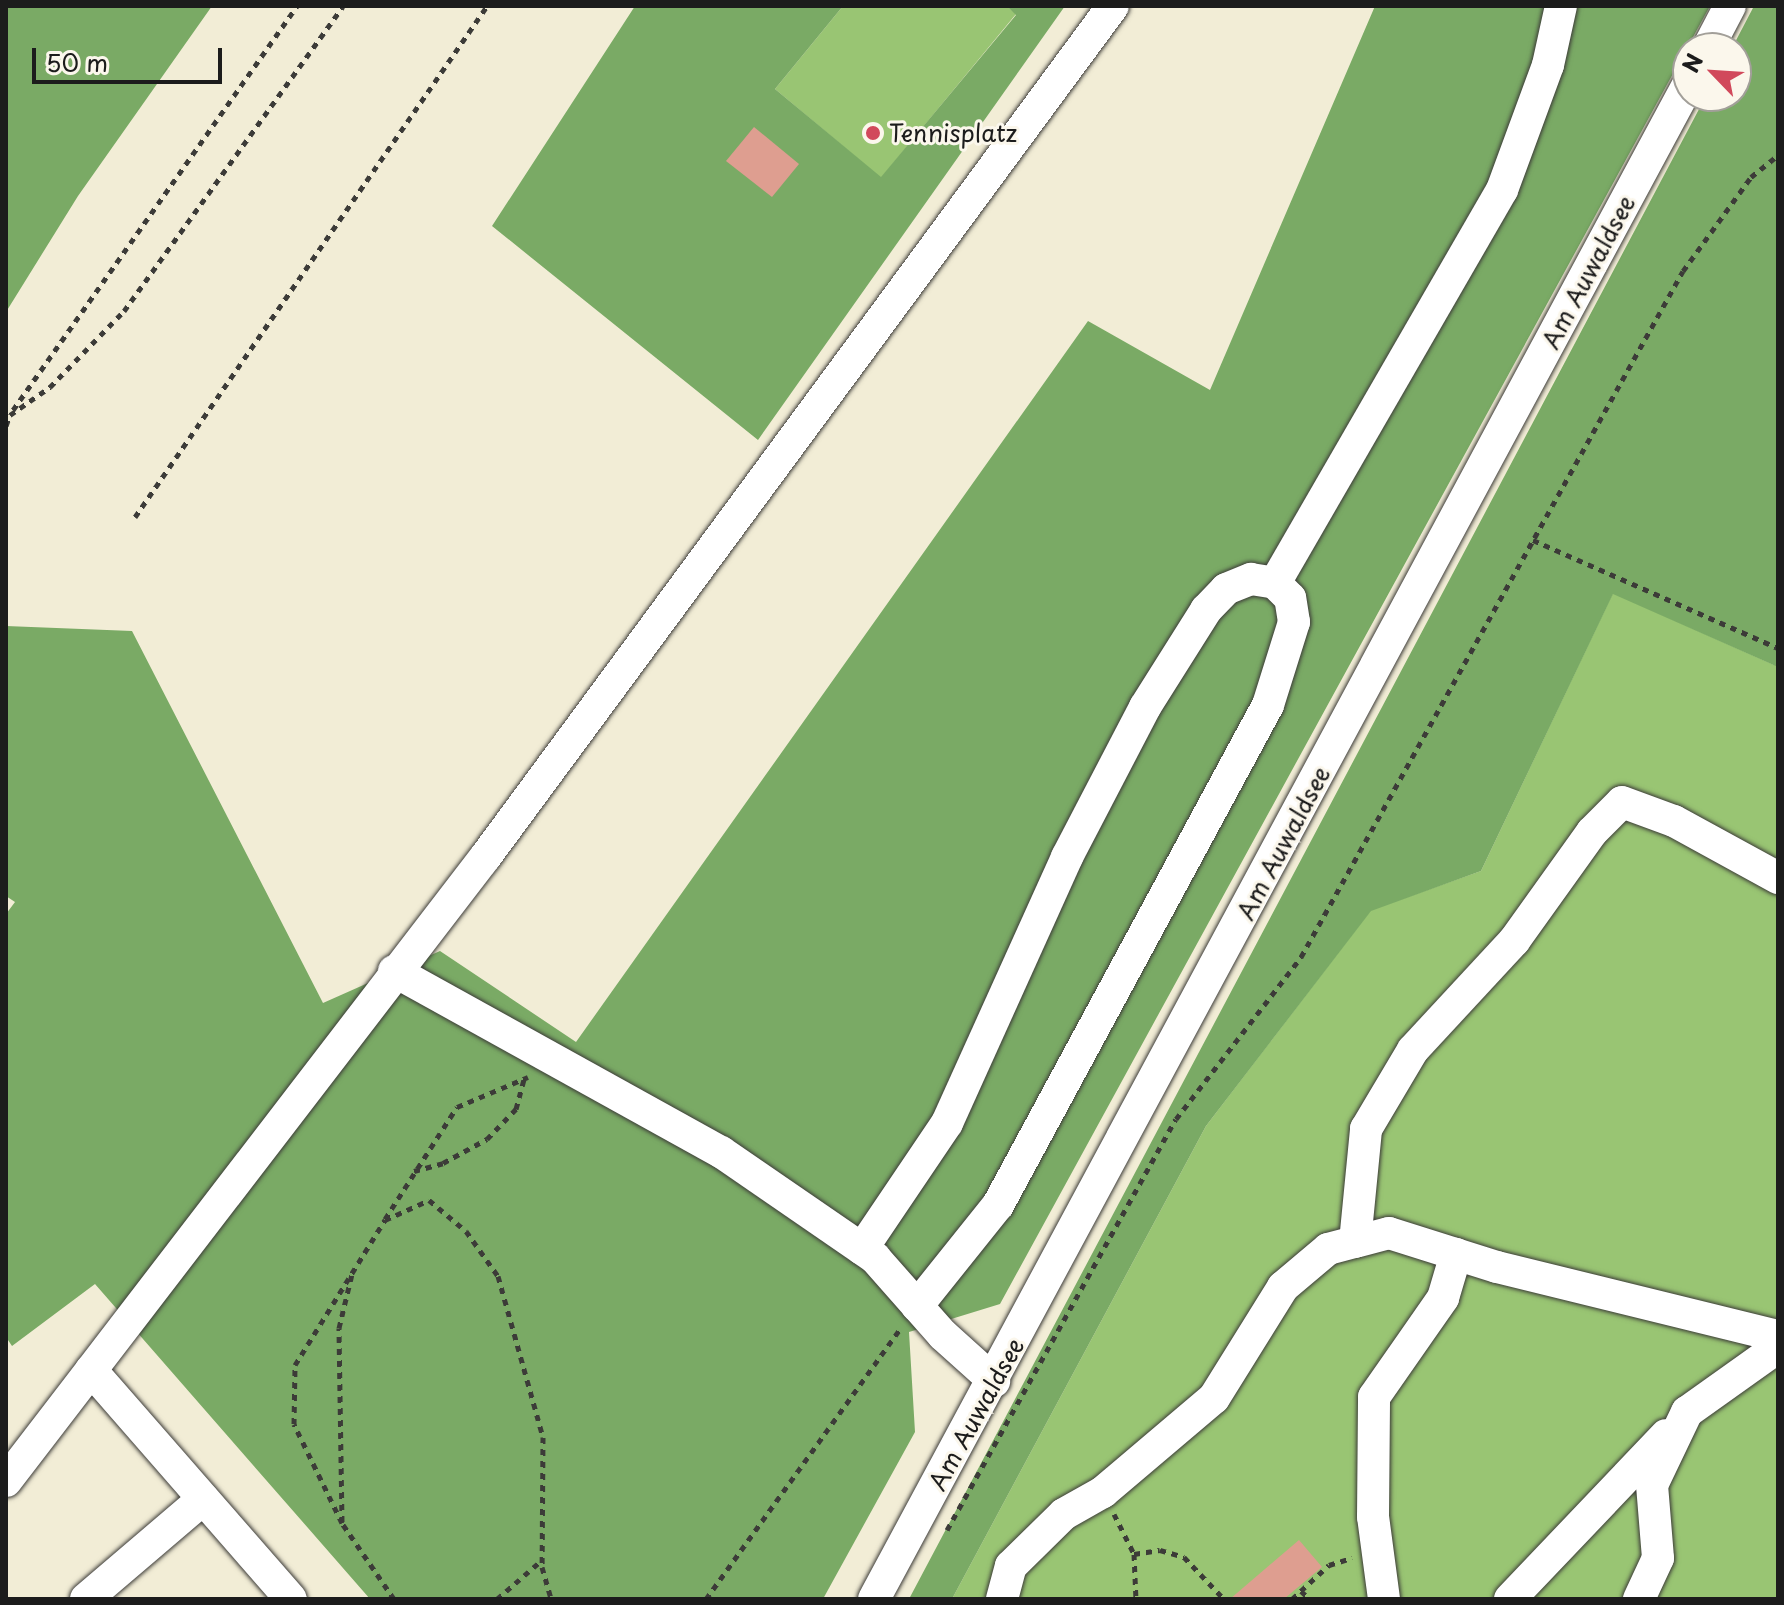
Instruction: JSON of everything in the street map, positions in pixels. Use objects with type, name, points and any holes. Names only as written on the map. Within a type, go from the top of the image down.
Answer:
[{"type":"street","points":[[6,1481],[394,971],[486,856],[1113,6]]},
{"type":"street","points":[[1275,583],[1502,190],[1554,37],[1561,6]]},
{"type":"street","points":[[1554,37],[1586,6]]},
{"type":"street","points":[[1716,32],[1730,6]]},
{"type":"street","name":"Am Auwaldsee","points":[[874,1599],[994,1381],[1674,112]]},
{"type":"street","points":[[862,1249],[947,1123],[1067,857],[1145,707],[1206,610],[1226,589],[1251,579],[1275,583],[1290,598],[1294,622],[1268,705],[998,1205],[917,1306]]},
{"type":"street","points":[[1355,1242],[1366,1129],[1413,1050],[1514,941],[1592,832],[1622,802],[1674,821],[1778,878]]},
{"type":"street","points":[[394,971],[721,1152],[862,1249],[994,1381]]},
{"type":"street","points":[[1002,1599],[1011,1566],[1064,1514],[1103,1492],[1214,1398],[1283,1287],[1328,1249],[1389,1233],[1456,1254],[1778,1336]]},
{"type":"street","points":[[1384,1599],[1378,1555],[1374,1397],[1443,1298],[1456,1254]]},
{"type":"street","points":[[1510,1599],[1687,1412],[1778,1347]]},
{"type":"street","points":[[91,1370],[291,1599]]},
{"type":"street","points":[[1639,1599],[1658,1558],[1652,1485],[1687,1412]]},
{"type":"street","points":[[86,1599],[203,1499]]},
{"type":"path","points":[[7,420],[297,6]]},
{"type":"path","points":[[7,420],[50,387],[124,311],[343,6]]},
{"type":"path","points":[[135,517],[487,6]]},
{"type":"path","points":[[939,1544],[1176,1119],[1301,957],[1683,271],[1751,177],[1778,155]]},
{"type":"path","points":[[1533,540],[1778,648]]},
{"type":"path","points":[[394,1599],[342,1523],[294,1424],[295,1365],[360,1254],[457,1107],[524,1078],[571,1069]]},
{"type":"path","points":[[414,1171],[443,1163],[487,1139],[516,1109],[524,1078]]},
{"type":"path","points":[[385,1220],[429,1200],[466,1231],[498,1276],[543,1437],[542,1560],[551,1599]]},
{"type":"path","points":[[342,1523],[339,1328],[360,1254]]},
{"type":"path","points":[[706,1599],[917,1306]]},
{"type":"path","points":[[1103,1492],[1134,1554],[1136,1599]]},
{"type":"path","points":[[1134,1554],[1160,1550],[1184,1557],[1224,1599]]},
{"type":"path","points":[[1292,1599],[1329,1565],[1378,1555]]},
{"type":"path","points":[[497,1599],[542,1560]]},
{"type":"path","points":[[1301,1591],[1310,1599]]},
{"type":"green space","points":[[6,6],[212,6],[78,196],[6,312]]},
{"type":"green space","points":[[635,6],[843,6],[775,89],[881,177],[1016,15],[1007,6],[1065,6],[758,440],[492,226]]},
{"type":"green space","name":"Tennisplatz","points":[[843,6],[1007,6],[1016,14],[881,178],[775,89]]},
{"type":"green space","points":[[1375,6],[1710,6],[1696,32],[1672,32],[1672,75],[1000,1304],[909,1332],[915,1432],[823,1599],[370,1599],[95,1284],[12,1346],[6,1337],[6,914],[15,902],[6,896],[6,626],[132,631],[323,1003],[440,951],[576,1042],[1088,321],[1210,390]]},
{"type":"green space","points":[[1754,6],[1778,6],[1778,667],[1613,594],[1481,871],[1371,911],[1206,1126],[952,1599],[909,1599],[1698,112],[1752,112],[1752,32],[1740,32]]},
{"type":"green space","points":[[1778,6],[1778,1599],[952,1599],[1206,1126],[1371,910],[1481,871],[1613,593],[1774,665],[1676,507],[1582,331],[1699,112],[1752,112],[1752,32]]},
{"type":"building","points":[[754,127],[799,164],[772,197],[726,161]]},
{"type":"building","points":[[1299,1540],[1322,1567],[1284,1599],[1230,1599]]},
{"type":"place","name":"Tennisplatz","points":[[873,133]]}]
